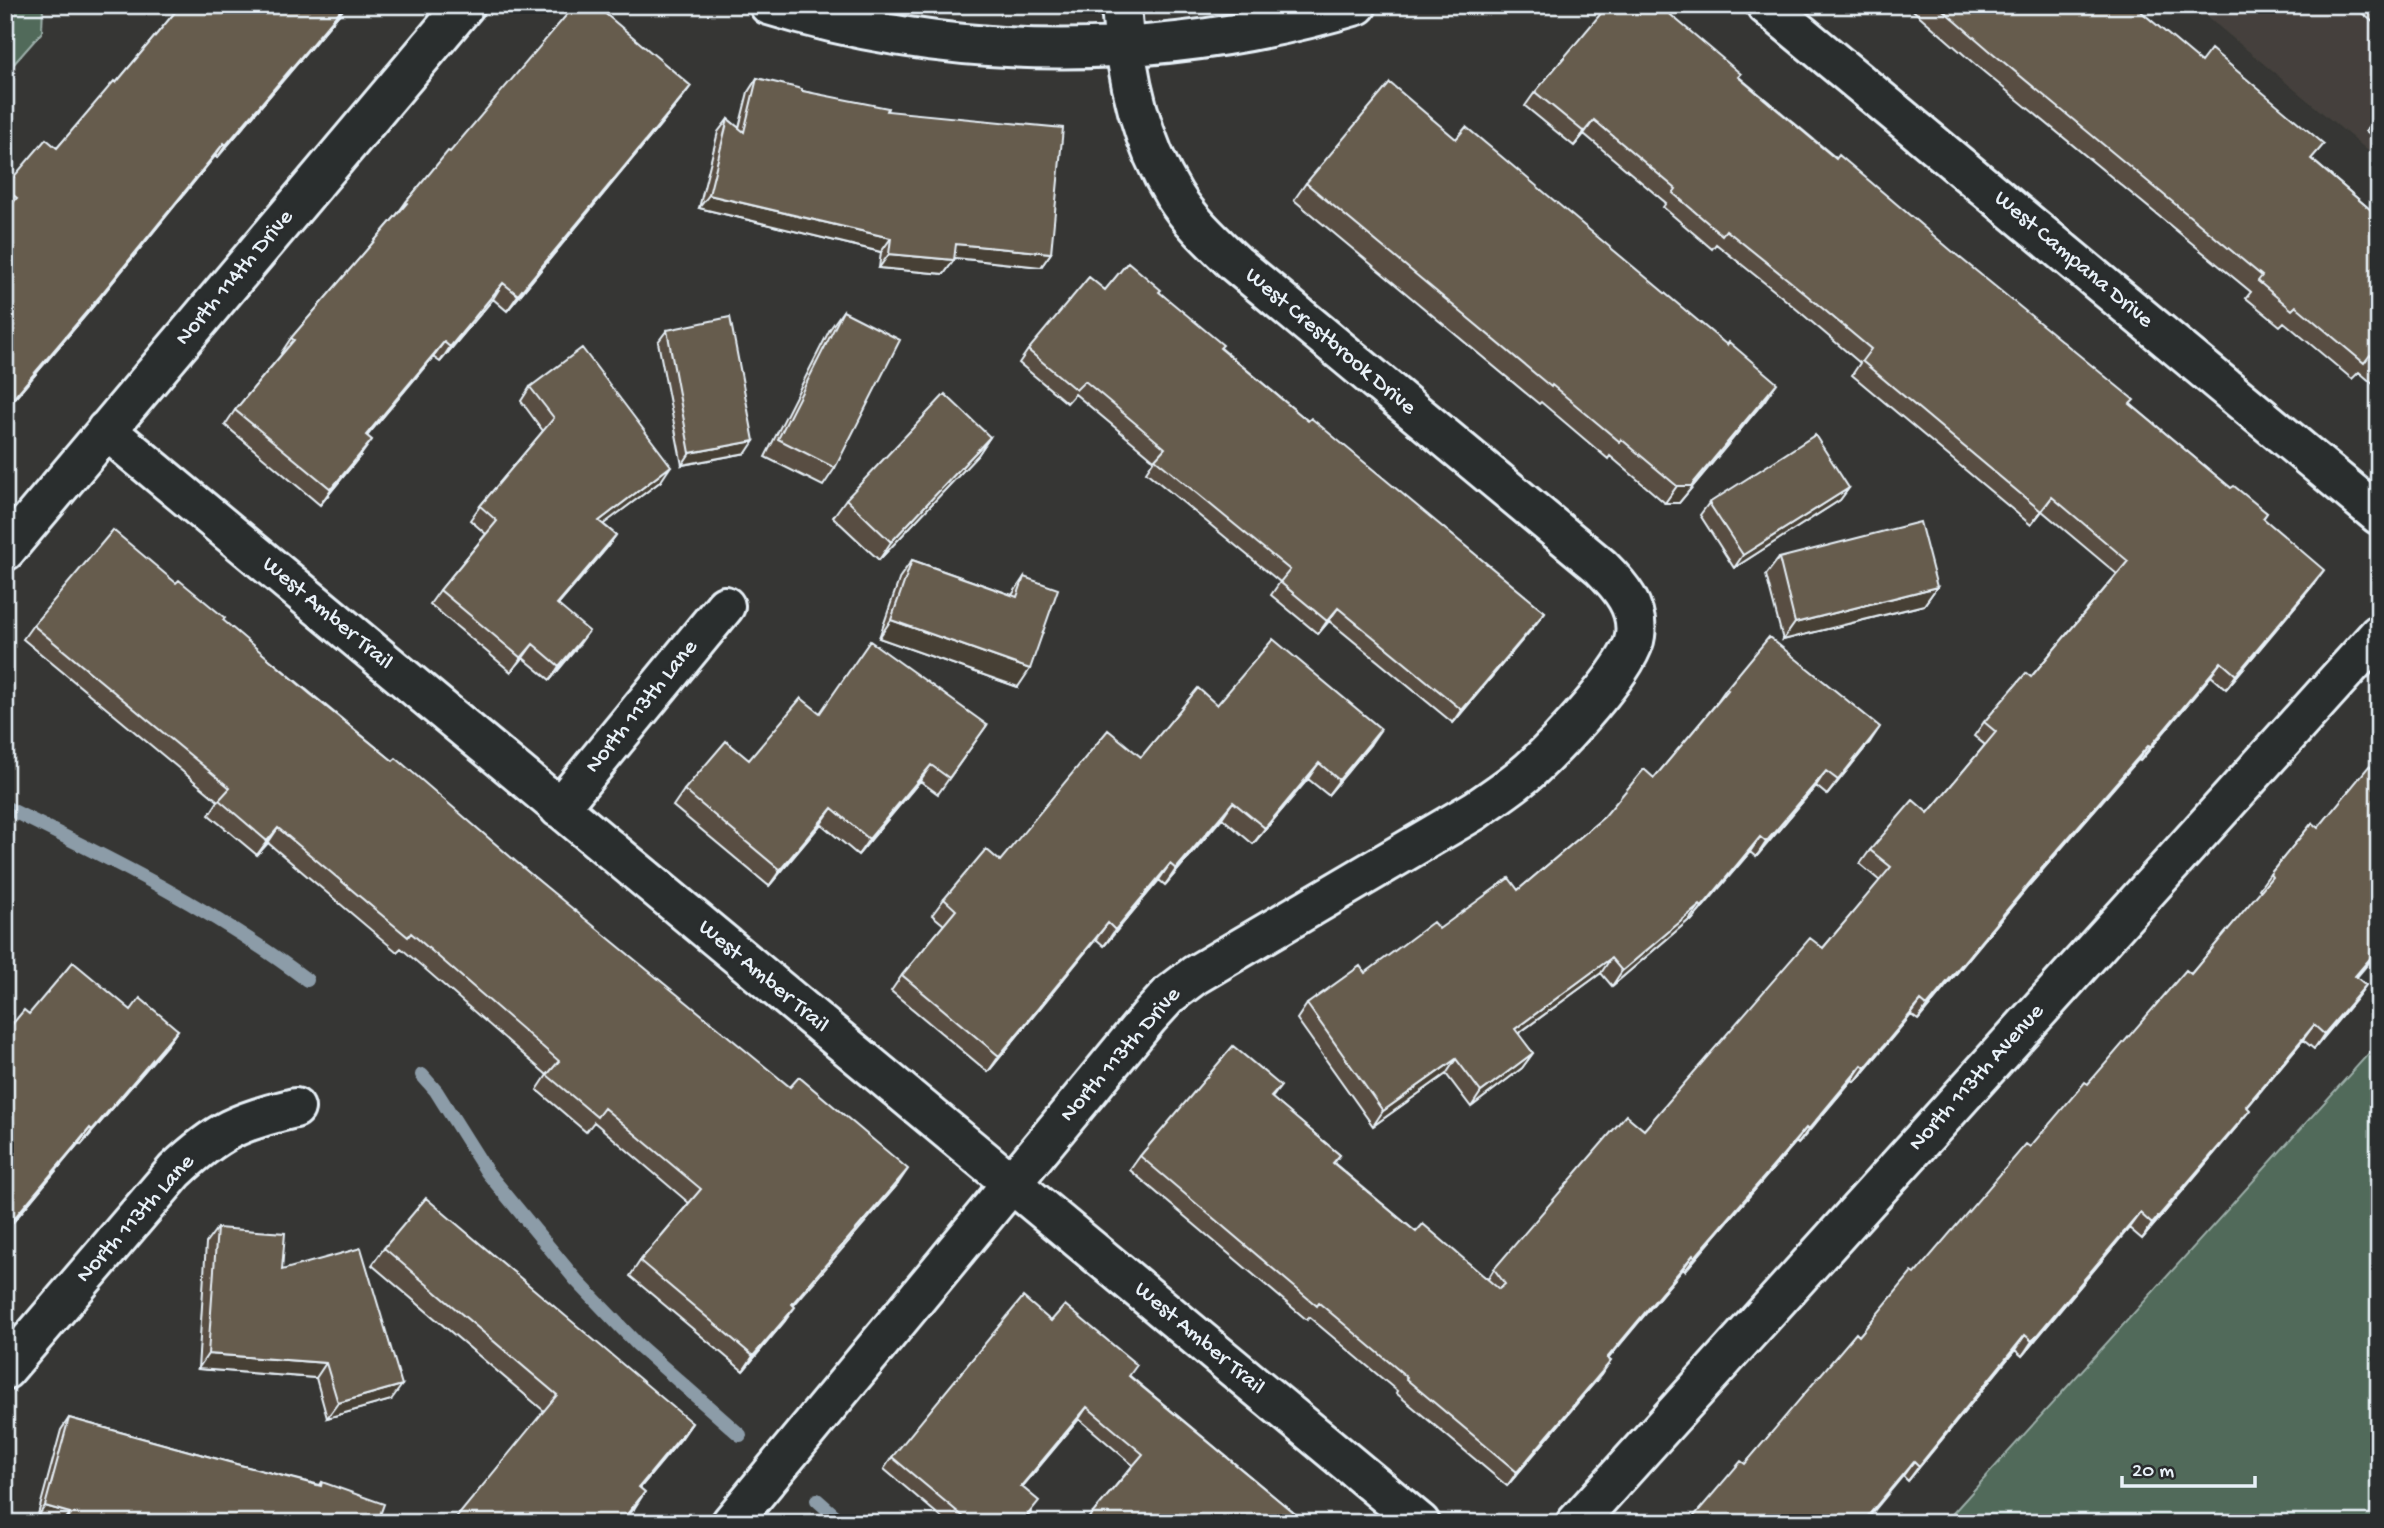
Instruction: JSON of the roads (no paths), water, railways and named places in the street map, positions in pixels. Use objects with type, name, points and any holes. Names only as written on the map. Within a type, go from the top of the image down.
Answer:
[{"type":"street","name":"North 114th Drive","points":[[5,551],[465,5]]},
{"type":"street","points":[[769,5],[849,26],[951,42],[1022,48],[1125,47],[1233,33],[1301,20],[1357,5]]},
{"type":"street","name":"West Crestbrook Drive","points":[[1121,5],[1130,84],[1139,118],[1155,161],[1175,197],[1204,234],[1235,263],[1601,567],[1628,598],[1635,617]]},
{"type":"street","name":"West Campana Drive","points":[[1766,5],[2379,515]]},
{"type":"street","name":"West Amber Trail","points":[[106,430],[1420,1523]]},
{"type":"street","name":"North 113th Lane","points":[[559,808],[725,606]]},
{"type":"street","name":"North 113th Drive","points":[[731,1523],[1170,994],[1218,961],[1474,811],[1529,771],[1620,671],[1636,637],[1635,617]]},
{"type":"street","name":"North 113th Avenue","points":[[1576,1523],[2379,634]]},
{"type":"street","name":"North 113th Lane","points":[[5,1370],[175,1171],[201,1146],[231,1127],[263,1115],[295,1108]]},
{"type":"waterway","points":[[5,807],[160,886],[236,931],[307,980]]},
{"type":"waterway","points":[[422,1075],[436,1091],[487,1172],[576,1280],[637,1344],[740,1435]]},
{"type":"waterway","points":[[817,1500],[843,1523]]}]
